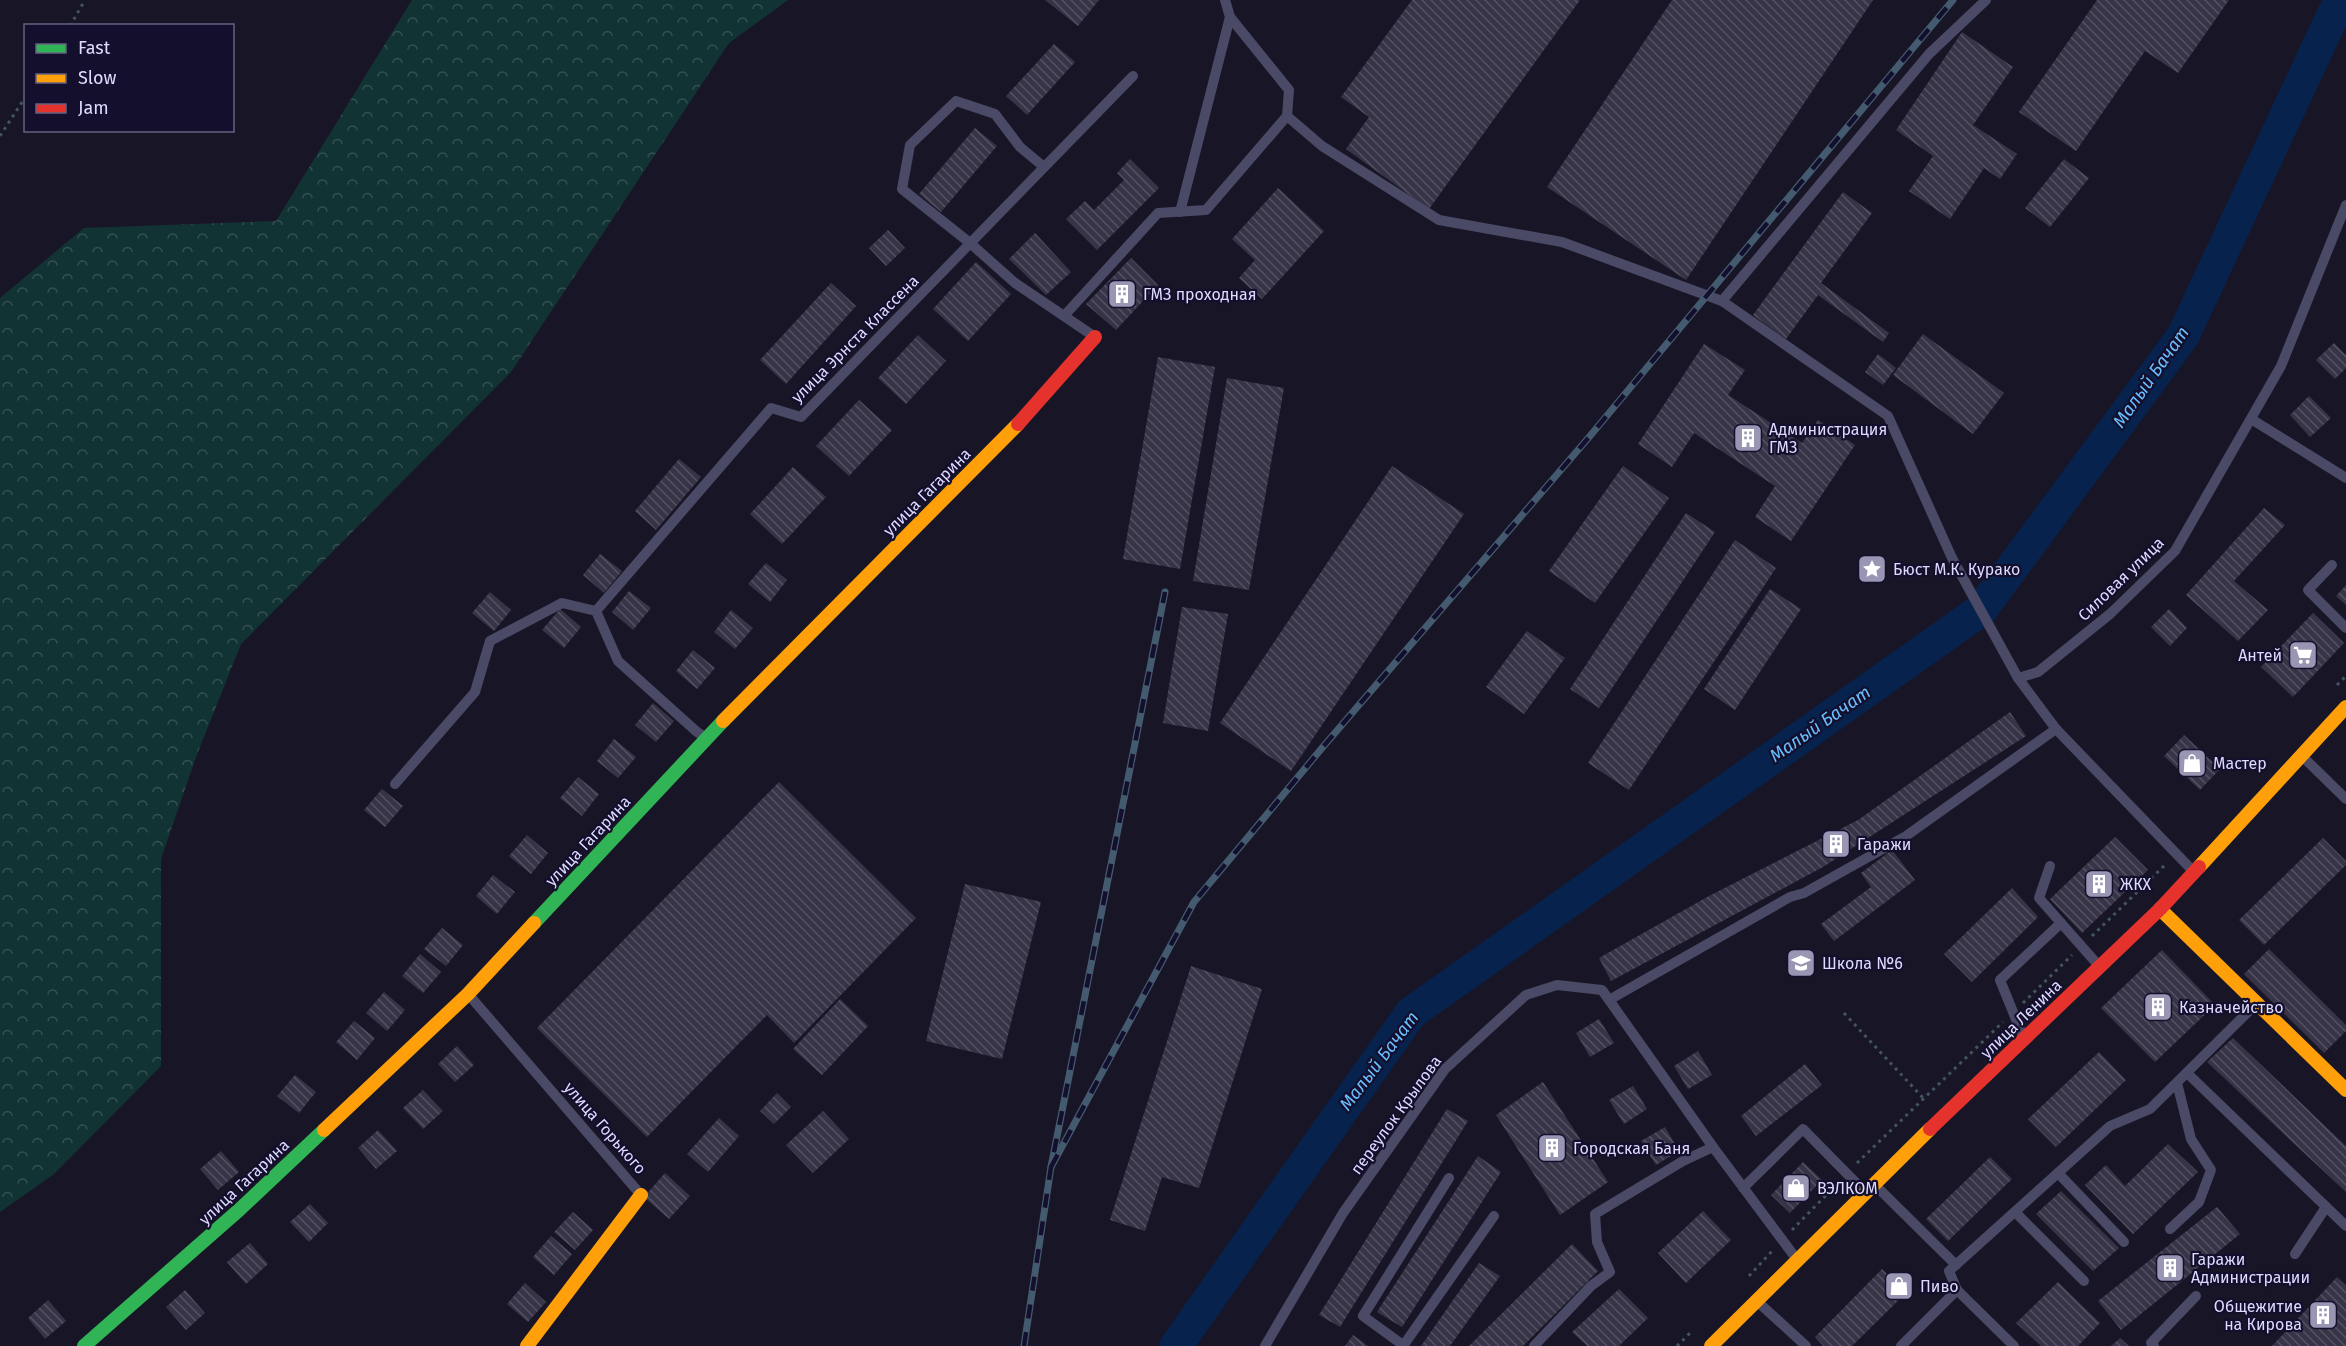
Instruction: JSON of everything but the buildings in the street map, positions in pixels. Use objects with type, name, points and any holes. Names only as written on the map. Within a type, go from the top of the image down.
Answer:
[{"type":"street","name":"улица Гагарина","points":[[84,1346],[239,1210],[468,994],[706,738],[1014,428],[1095,337]]},
{"type":"street","name":"улица Ленина","points":[[1711,1346],[1798,1262],[1869,1187],[2160,909],[2346,707]]},
{"type":"street","points":[[2160,909],[2346,1090]]},
{"type":"street","name":"улица Горького","points":[[527,1346],[641,1195]]},
{"type":"lane","points":[[1064,316],[1158,213],[1206,210],[1287,116],[1289,90],[1230,17],[1225,0]]},
{"type":"lane","points":[[1722,302],[1929,54],[1986,0]]},
{"type":"lane","points":[[1180,212],[1230,17]]},
{"type":"lane","name":"улица Эрнста Классена","points":[[596,611],[771,408],[801,417],[1133,76]]},
{"type":"lane","points":[[1044,167],[1020,147],[995,114],[956,101],[910,145],[902,189],[970,243],[1015,283],[1095,337]]},
{"type":"lane","points":[[1287,116],[1322,146],[1439,220],[1562,242],[1722,302],[1888,416],[1952,558],[2018,678],[2056,729],[2194,873]]},
{"type":"lane","name":"Силовая улица","points":[[2018,678],[2038,672],[2110,614],[2175,551],[2281,366],[2346,205]]},
{"type":"lane","points":[[2251,419],[2346,478]]},
{"type":"lane","points":[[2332,565],[2308,590],[2346,627]]},
{"type":"lane","points":[[395,784],[475,692],[490,641],[562,603],[596,611],[618,661],[706,738]]},
{"type":"lane","points":[[1609,1000],[1790,897],[1804,894],[1906,836],[2056,729]]},
{"type":"lane","points":[[2301,756],[2346,799]]},
{"type":"lane","points":[[2050,866],[2039,898],[2099,967]]},
{"type":"lane","points":[[2024,1039],[2000,980],[2061,923]]},
{"type":"lane","name":"переулок Крылова","points":[[1265,1346],[1343,1213],[1445,1069],[1526,995],[1557,985],[1602,990],[1713,1148],[1798,1262]]},
{"type":"lane","name":"улица Горького","points":[[468,994],[641,1195]]},
{"type":"lane","points":[[2014,1346],[1957,1290],[1949,1271],[2110,1126],[2150,1109],[2257,1003]]},
{"type":"lane","points":[[2187,1073],[2346,1226]]},
{"type":"lane","points":[[2170,1229],[2199,1202],[2211,1170],[2191,1139],[2176,1083]]},
{"type":"lane","points":[[1743,1188],[1803,1129],[1847,1173],[1869,1187],[1956,1265]]},
{"type":"lane","points":[[1534,1346],[1591,1286],[1610,1272],[1597,1242],[1595,1214],[1666,1171],[1713,1148]]},
{"type":"lane","points":[[2058,1173],[2124,1242]]},
{"type":"lane","points":[[1449,1178],[1363,1316],[1403,1345],[1494,1216]]},
{"type":"lane","points":[[2295,1254],[2326,1207]]},
{"type":"lane","points":[[2015,1212],[2084,1281]]},
{"type":"lane","points":[[1901,1346],[1957,1290]]},
{"type":"lane","points":[[2154,1346],[2151,1343],[2196,1296]]},
{"type":"lane","points":[[1758,1301],[1806,1346]]},
{"type":"path","points":[[71,24],[85,0]]},
{"type":"path","points":[[0,136],[24,99]]},
{"type":"path","points":[[1844,1013],[1924,1099]]},
{"type":"path","points":[[1742,1283],[1847,1173]]},
{"type":"path","points":[[1677,1346],[1693,1330]]},
{"type":"green space","points":[[412,0],[788,0],[729,43],[511,372],[241,644],[196,757],[161,859],[161,1066],[54,1174],[0,1212],[0,298],[84,228],[276,221]]},
{"type":"waterway","name":"Малый Бачат","points":[[1176,1346],[1411,1013],[1981,610],[2183,336],[2340,0]]},
{"type":"railway","points":[[1051,1167],[1194,902],[1322,748],[1590,436],[1953,0]]},
{"type":"railway","points":[[1024,1346],[1051,1167],[1165,592]]},
{"type":"traffic: fast","points":[[534,923],[723,721]]},
{"type":"traffic: fast","points":[[84,1346],[239,1210],[324,1130]]},
{"type":"traffic: slow","points":[[723,721],[1018,424]]},
{"type":"traffic: slow","points":[[2199,867],[2346,707]]},
{"type":"traffic: slow","points":[[2160,909],[2346,1090]]},
{"type":"traffic: slow","points":[[324,1130],[468,994],[534,923]]},
{"type":"traffic: slow","points":[[1711,1346],[1930,1129]]},
{"type":"traffic: slow","points":[[527,1346],[641,1195]]},
{"type":"traffic: jam","points":[[1018,424],[1095,337]]},
{"type":"traffic: jam","points":[[1930,1129],[2160,909],[2199,867]]},
{"type":"place","name":"ГМЗ проходная","points":[[1122,294]]},
{"type":"place","name":"Администрация ГМЗ","points":[[1748,438]]},
{"type":"place","name":"Бюст М.К. Курако","points":[[1872,569]]},
{"type":"place","name":"Антей","points":[[2303,655]]},
{"type":"place","name":"Мастер","points":[[2192,763]]},
{"type":"place","name":"Гаражи","points":[[1836,844]]},
{"type":"place","name":"ЖКХ","points":[[2099,884]]},
{"type":"place","name":"Школа №6","points":[[1801,963]]},
{"type":"place","name":"Казначейство","points":[[2158,1007]]},
{"type":"place","name":"Городская Баня","points":[[1552,1148]]},
{"type":"place","name":"ВЭЛКОМ","points":[[1796,1188]]},
{"type":"place","name":"Гаражи Администрации","points":[[2170,1268]]},
{"type":"place","name":"Пиво","points":[[1899,1286]]},
{"type":"place","name":"Общежитие на Кирова","points":[[2323,1315]]}]
